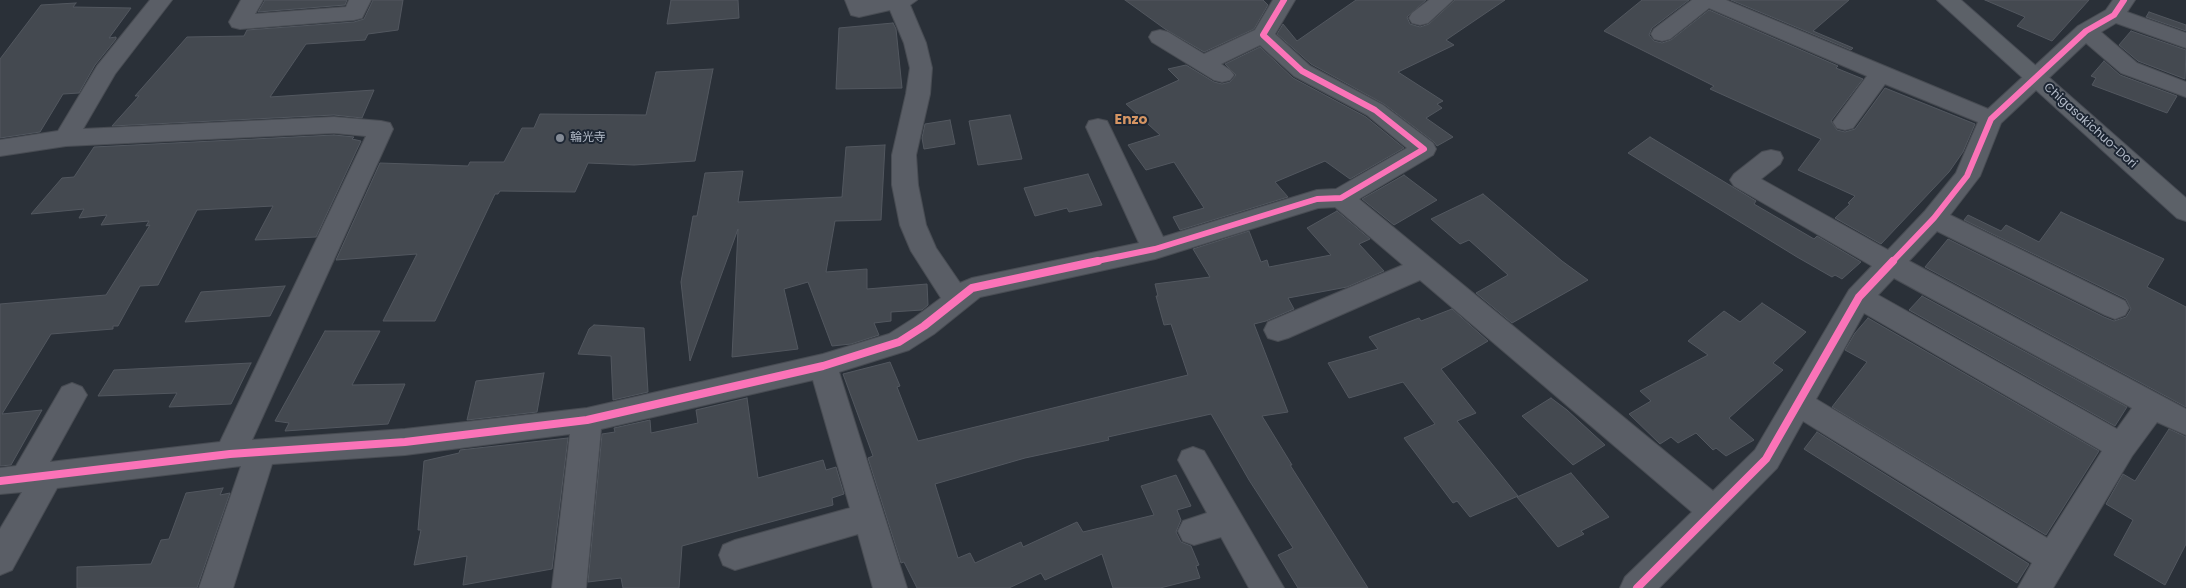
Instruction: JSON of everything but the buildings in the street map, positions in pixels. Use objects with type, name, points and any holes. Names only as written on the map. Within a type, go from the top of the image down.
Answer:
[{"type":"main road","name":"Chigasakichuo-Dori","points":[[1948,0],[2186,212]]},
{"type":"street","points":[[66,138],[105,71],[161,0]]},
{"type":"street","points":[[252,0],[240,22],[354,13],[360,0]]},
{"type":"street","points":[[856,0],[859,10],[902,2],[921,68],[918,94],[904,155],[905,185],[913,225],[924,251],[956,299]]},
{"type":"street","points":[[1160,36],[1213,69],[1263,35],[1284,0]]},
{"type":"street","points":[[1420,18],[1442,0]]},
{"type":"street","points":[[1662,34],[1706,0]]},
{"type":"street","points":[[1710,0],[1731,11],[1991,118]]},
{"type":"street","points":[[1637,588],[1766,459],[1859,297],[1934,218],[1967,176],[1991,118],[2086,31],[2119,7],[2186,41]]},
{"type":"street","points":[[2086,31],[2130,68],[2186,90]]},
{"type":"street","points":[[24,478],[230,454],[405,442],[587,420],[823,366],[899,342],[924,326],[972,288],[1155,250],[1317,198],[1341,198],[1424,148],[1375,110],[1302,71],[1263,35]]},
{"type":"street","points":[[1845,122],[1881,73]]},
{"type":"street","points":[[0,148],[66,138],[334,125],[381,129],[230,454]]},
{"type":"street","points":[[1098,127],[1155,250]]},
{"type":"street","points":[[1772,158],[1743,180],[1891,264],[2186,423]]},
{"type":"street","points":[[1341,198],[1714,511]]},
{"type":"street","points":[[1934,218],[2115,308]]},
{"type":"street","points":[[1278,330],[1423,267]]},
{"type":"street","points":[[1859,297],[2121,447]]},
{"type":"street","points":[[823,366],[890,588]]},
{"type":"street","points":[[0,560],[24,478],[72,396]]},
{"type":"street","points":[[1798,403],[2053,559]]},
{"type":"street","points":[[2035,588],[2121,447],[2152,405]]},
{"type":"street","points":[[569,588],[587,420]]},
{"type":"street","points":[[216,588],[261,452]]},
{"type":"street","points":[[1194,460],[1267,588]]},
{"type":"street","points":[[736,555],[869,517]]},
{"type":"street","points":[[1194,531],[1228,521]]},
{"type":"cycle path","points":[[0,481],[230,454],[405,442],[587,420],[823,366],[899,342],[924,326],[972,288],[1155,249],[1317,199],[1341,198],[1424,149],[1375,110],[1302,71],[1263,35],[1284,0]]},
{"type":"cycle path","points":[[1637,588],[1766,459],[1859,297],[1934,218],[1967,176],[1991,119],[2086,31],[2114,15],[2124,0]]},
{"type":"place","name":"輪光寺","points":[[560,138]]},
{"type":"district","name":"Enzo","points":[[1131,120]]}]
